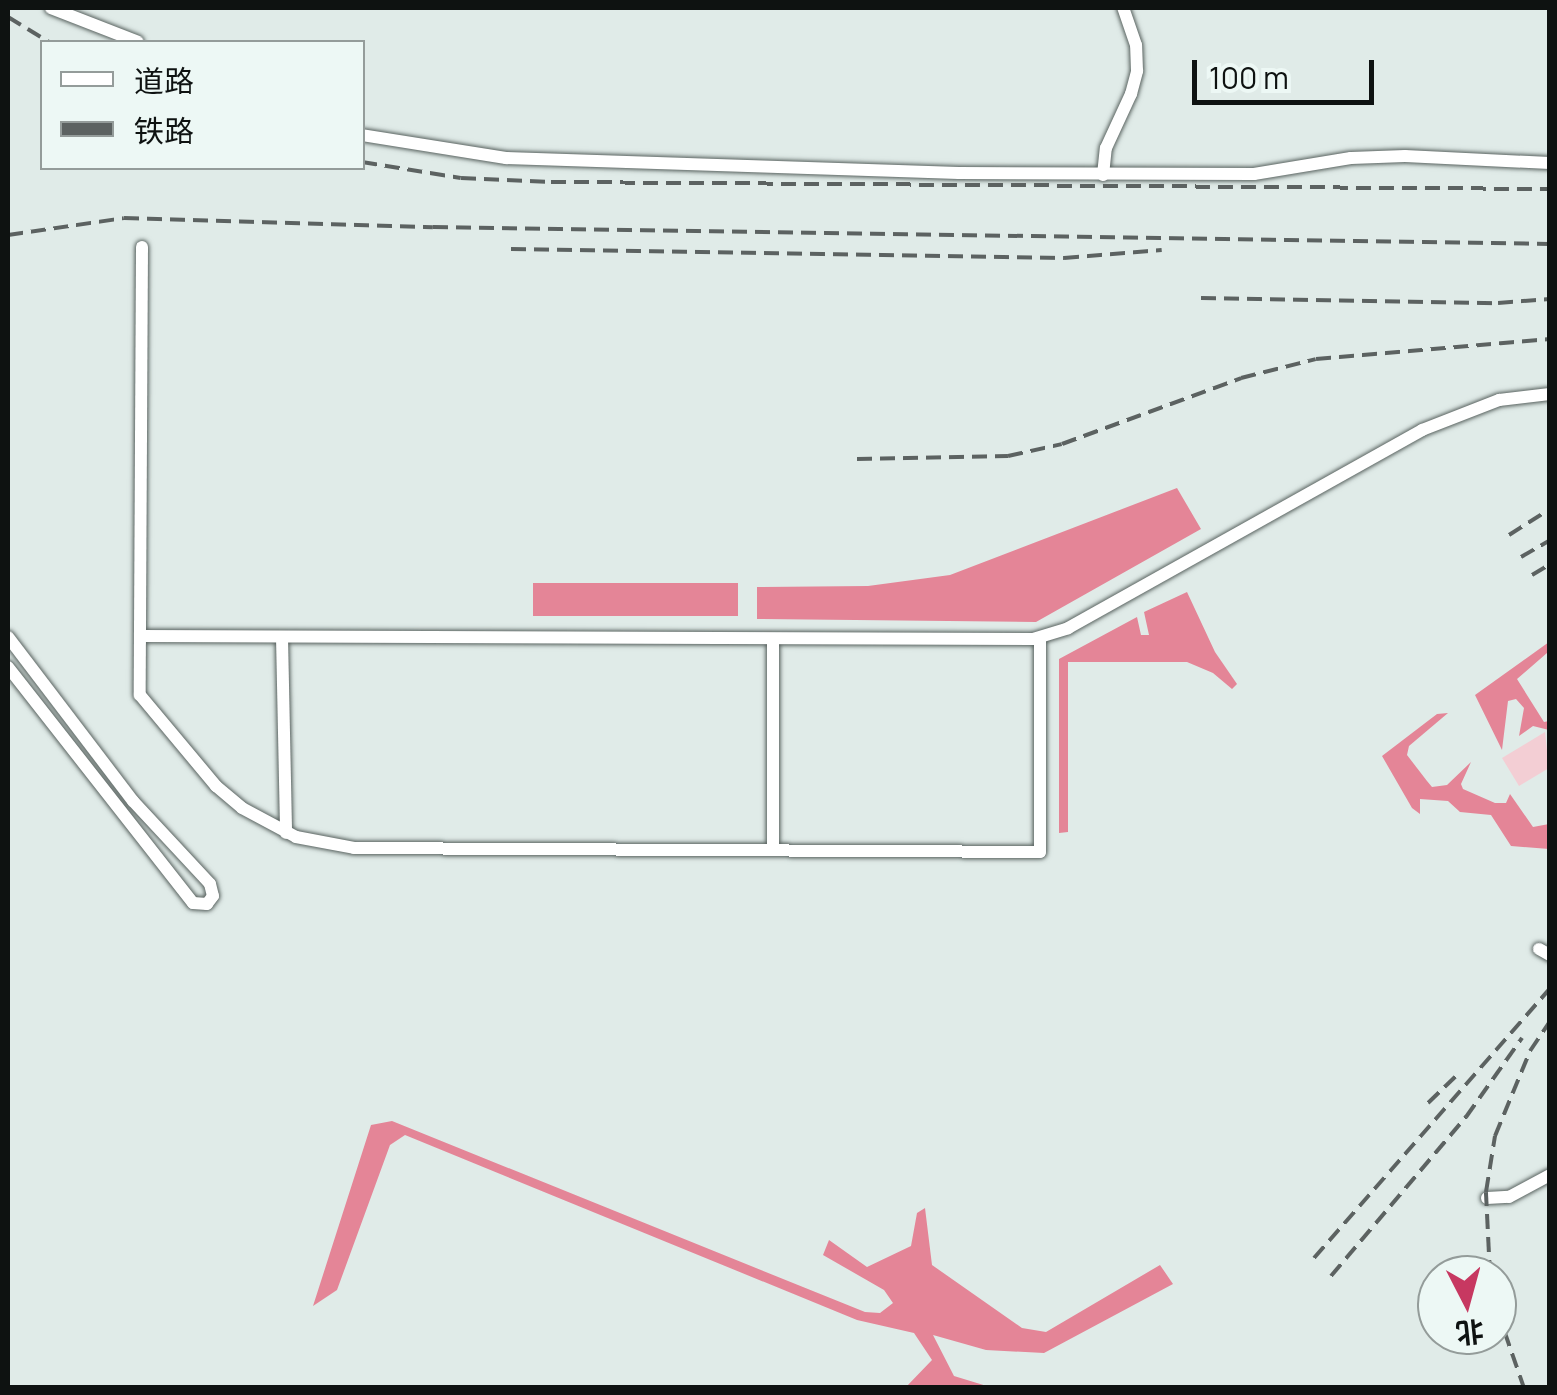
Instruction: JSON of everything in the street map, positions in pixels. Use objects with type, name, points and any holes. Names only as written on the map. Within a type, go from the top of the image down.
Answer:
[{"type":"street","points":[[51,8],[133,40]]},
{"type":"street","points":[[1102,175],[1106,148],[1132,94],[1137,70],[1136,45],[1124,8]]},
{"type":"street","points":[[365,135],[506,158],[1102,175],[1254,174],[1351,158],[1405,156],[1550,163]]},
{"type":"street","points":[[142,247],[140,696],[216,786],[242,808],[286,832],[354,848],[1040,852],[1040,638]]},
{"type":"street","points":[[140,636],[1040,638],[1085,619],[1422,430],[1500,400],[1550,394]]},
{"type":"street","points":[[8,637],[134,802],[210,884],[213,896],[207,904],[193,903],[8,667]]},
{"type":"street","points":[[282,637],[286,832]]},
{"type":"street","points":[[773,639],[773,849]]},
{"type":"street","points":[[1486,1198],[1509,1196],[1550,1175]]},
{"type":"shaded area","points":[[1177,488],[1201,529],[1036,622],[757,619],[757,587],[868,586],[950,575]]},
{"type":"shaded area","points":[[533,583],[738,583],[738,616],[533,616]]},
{"type":"shaded area","points":[[1187,592],[1215,652],[1237,684],[1232,689],[1213,673],[1187,662],[1068,662],[1068,832],[1059,833],[1059,659],[1137,617],[1141,635],[1149,635],[1144,612]]},
{"type":"shaded area","points":[[1549,642],[1547,653],[1517,679],[1544,722],[1549,721],[1549,730],[1533,726],[1519,736],[1524,708],[1516,699],[1508,701],[1502,750],[1475,695]]},
{"type":"shaded area","points":[[1448,713],[1409,746],[1407,755],[1432,787],[1447,785],[1471,762],[1461,784],[1463,789],[1495,803],[1506,803],[1510,794],[1533,827],[1549,824],[1549,849],[1511,846],[1491,815],[1460,812],[1448,801],[1420,799],[1420,814],[1412,808],[1382,756],[1437,714]]},
{"type":"shaded area","points":[[1545,732],[1549,768],[1519,786],[1502,758]]},
{"type":"shaded area","points":[[392,1121],[865,1312],[880,1313],[893,1303],[884,1290],[823,1255],[829,1240],[867,1267],[911,1246],[917,1213],[925,1208],[932,1265],[1022,1328],[1046,1332],[1160,1265],[1173,1284],[1044,1353],[986,1350],[933,1335],[954,1376],[990,1387],[906,1387],[932,1360],[914,1333],[857,1320],[405,1135],[390,1145],[337,1290],[313,1306],[371,1125]]},
{"type":"railway","points":[[8,17],[46,40]]},
{"type":"railway","points":[[365,162],[461,178],[551,182],[1550,189]]},
{"type":"railway","points":[[8,235],[124,218],[433,227],[1550,244]]},
{"type":"railway","points":[[511,249],[1064,258],[1162,250]]},
{"type":"railway","points":[[1201,298],[1498,303],[1550,299]]},
{"type":"railway","points":[[857,459],[1008,456],[1062,444],[1241,378],[1316,359],[1550,339]]},
{"type":"railway","points":[[1509,535],[1550,509]]},
{"type":"railway","points":[[1521,557],[1550,540]]},
{"type":"railway","points":[[1532,575],[1550,564]]},
{"type":"railway","points":[[1314,1258],[1550,988]]},
{"type":"railway","points":[[1489,1255],[1486,1192],[1495,1136],[1530,1051],[1550,1021]]},
{"type":"railway","points":[[1331,1276],[1466,1117],[1522,1038]]},
{"type":"railway","points":[[1428,1103],[1457,1075]]},
{"type":"railway","points":[[1513,1355],[1524,1388]]}]
